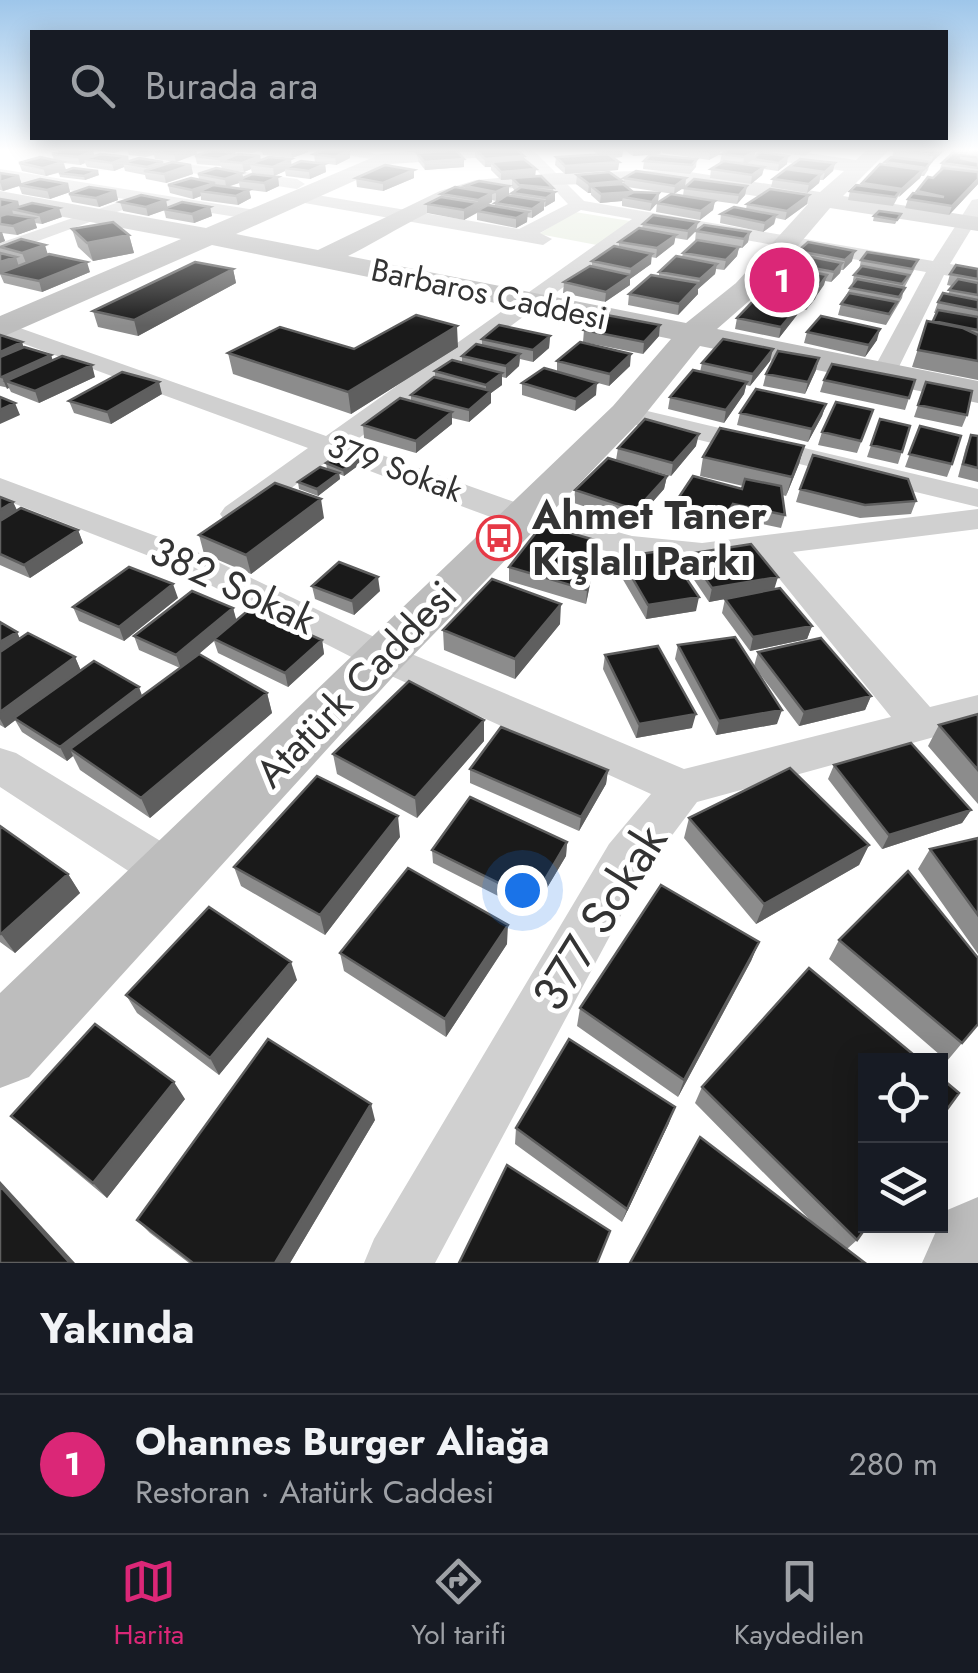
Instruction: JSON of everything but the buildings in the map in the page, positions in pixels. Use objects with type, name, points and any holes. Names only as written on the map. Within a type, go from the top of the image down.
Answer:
[{"type":"street","name":"Barbaros Caddesi","points":[[56,208],[978,392]]},
{"type":"street","points":[[0,250],[118,208]]},
{"type":"street","points":[[207,208],[255,215]]},
{"type":"street","points":[[0,328],[272,208]]},
{"type":"street","points":[[380,208],[600,250]]},
{"type":"street","points":[[321,259],[425,208]]},
{"type":"street","points":[[522,235],[573,208]]},
{"type":"street","points":[[179,556],[600,250],[639,208]]},
{"type":"street","points":[[684,208],[787,244],[978,275]]},
{"type":"street","name":"Atatürk Caddesi","points":[[0,1048],[174,874],[381,656],[626,414],[692,335],[746,288],[818,208]]},
{"type":"street","points":[[878,208],[972,220],[938,268],[884,374]]},
{"type":"street","name":"379 Sokak","points":[[0,328],[523,516],[630,546],[702,554],[978,520]]},
{"type":"street","points":[[626,414],[978,498]]},
{"type":"street","name":"382 Sokak","points":[[0,487],[179,556],[381,656],[682,788]]},
{"type":"street","points":[[772,547],[922,726]]},
{"type":"street","name":"377 Sokak","points":[[398,1263],[626,858],[682,788],[978,710]]},
{"type":"street","points":[[0,765],[174,874]]},
{"type":"street","points":[[970,1263],[978,1244]]},
{"type":"shaded area","points":[[575,212],[630,221],[597,245],[539,234]]},
{"type":"place","name":"Ohannes Burger Aliağa","points":[[782,280]]},
{"type":"place","name":"Ahmet Taner Kışlalı Parkı","points":[[499,538]]}]
